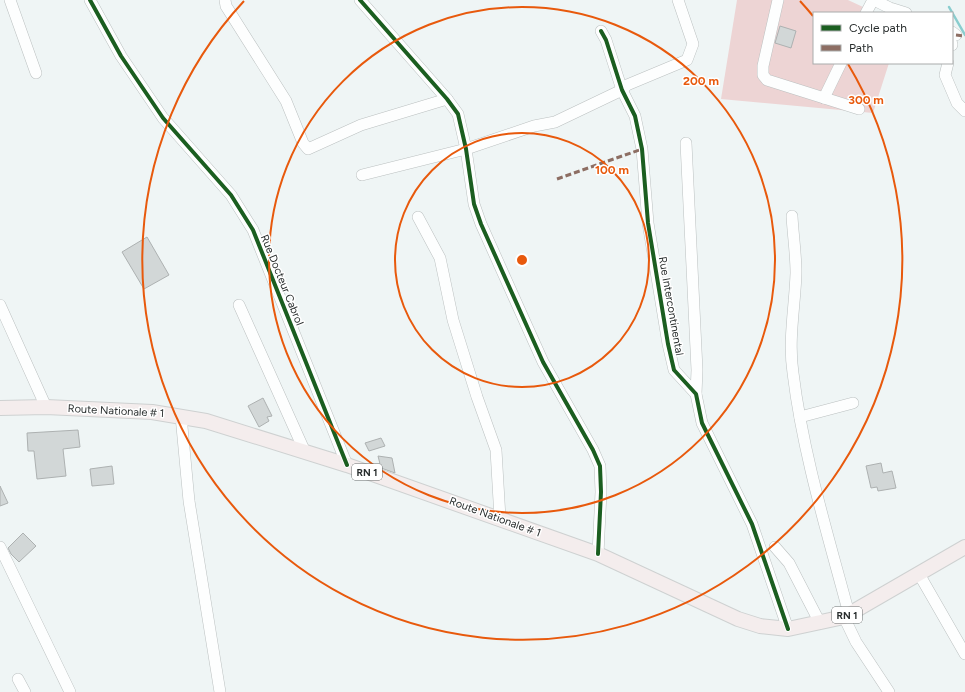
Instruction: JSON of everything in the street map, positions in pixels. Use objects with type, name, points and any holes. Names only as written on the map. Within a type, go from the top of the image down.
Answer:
[{"type":"main road","name":"Route Nationale # 1","points":[[0,408],[46,408],[152,412],[206,421],[347,465],[598,554],[738,619],[760,626],[788,629],[847,616],[965,547]]},
{"type":"street","points":[[10,0],[36,73]]},
{"type":"street","name":"Rue Docteur Cabrol","points":[[90,0],[121,56],[163,118],[230,195],[253,230],[347,465]]},
{"type":"street","points":[[225,0],[226,6],[286,102],[303,143],[308,149],[361,125],[447,99]]},
{"type":"street","points":[[360,0],[447,99],[458,114],[466,149],[474,204],[481,224],[543,362],[593,450],[600,466],[601,492],[598,554]]},
{"type":"street","points":[[362,175],[466,149],[534,126],[555,122],[624,88],[687,60],[693,44],[678,0]]},
{"type":"street","points":[[778,0],[763,66],[763,75],[767,80],[859,108]]},
{"type":"street","points":[[867,12],[873,0],[903,12]]},
{"type":"street","name":"Rue Intercontinental","points":[[601,31],[606,40],[635,116],[642,149],[648,223],[668,344],[674,370],[696,394]]},
{"type":"street","points":[[824,98],[841,64]]},
{"type":"street","points":[[948,64],[945,75],[957,103],[965,111]]},
{"type":"street","points":[[686,144],[698,370],[696,394],[702,423],[752,524],[788,629]]},
{"type":"street","points":[[792,216],[796,272],[791,329],[792,371],[800,417],[816,492],[847,616],[856,642],[889,692]]},
{"type":"street","points":[[418,217],[440,258],[453,320],[477,397],[496,450],[500,518]]},
{"type":"street","points":[[0,305],[46,408]]},
{"type":"street","points":[[240,305],[305,452]]},
{"type":"street","points":[[800,417],[853,403]]},
{"type":"street","points":[[181,416],[189,501],[220,692]]},
{"type":"street","points":[[0,547],[70,692]]},
{"type":"street","points":[[775,547],[789,562],[820,623]]},
{"type":"street","points":[[919,574],[965,654]]},
{"type":"street","points":[[18,679],[25,692]]},
{"type":"shaded area","points":[[737,0],[848,0],[874,12],[813,12],[813,64],[889,64],[873,113],[721,99]]},
{"type":"building","points":[[780,26],[796,31],[791,48],[775,43]]},
{"type":"building","points":[[147,237],[169,275],[144,289],[122,252]]},
{"type":"building","points":[[263,398],[272,416],[267,417],[269,421],[259,427],[248,406]]},
{"type":"building","points":[[78,430],[80,447],[63,449],[66,476],[37,479],[34,451],[28,451],[27,433]]},
{"type":"building","points":[[381,438],[385,446],[369,451],[365,443]]},
{"type":"building","points":[[378,456],[392,458],[395,473],[381,468]]},
{"type":"building","points":[[881,463],[883,473],[892,471],[896,488],[878,491],[877,487],[871,488],[866,466]]},
{"type":"building","points":[[112,466],[114,484],[92,486],[90,469]]},
{"type":"building","points":[[0,486],[8,503],[0,506]]},
{"type":"building","points":[[23,533],[36,546],[19,562],[11,554],[8,548]]},
{"type":"waterway","points":[[949,7],[952,12]]},
{"type":"waterway","points":[[953,14],[965,35]]},
{"type":"marked path","points":[[956,35],[965,36]]},
{"type":"marked path","points":[[557,179],[642,149]]},
{"type":"cycle path","points":[[90,0],[121,56],[163,118],[231,195],[253,230],[347,465]]},
{"type":"cycle path","points":[[360,0],[447,99],[458,114],[466,149],[474,204],[481,224],[543,362],[593,450],[600,466],[601,492],[598,554]]},
{"type":"cycle path","points":[[601,31],[606,40],[622,90],[635,116],[642,149],[648,223],[668,344],[674,370],[696,394],[702,423],[752,524],[788,629]]}]
